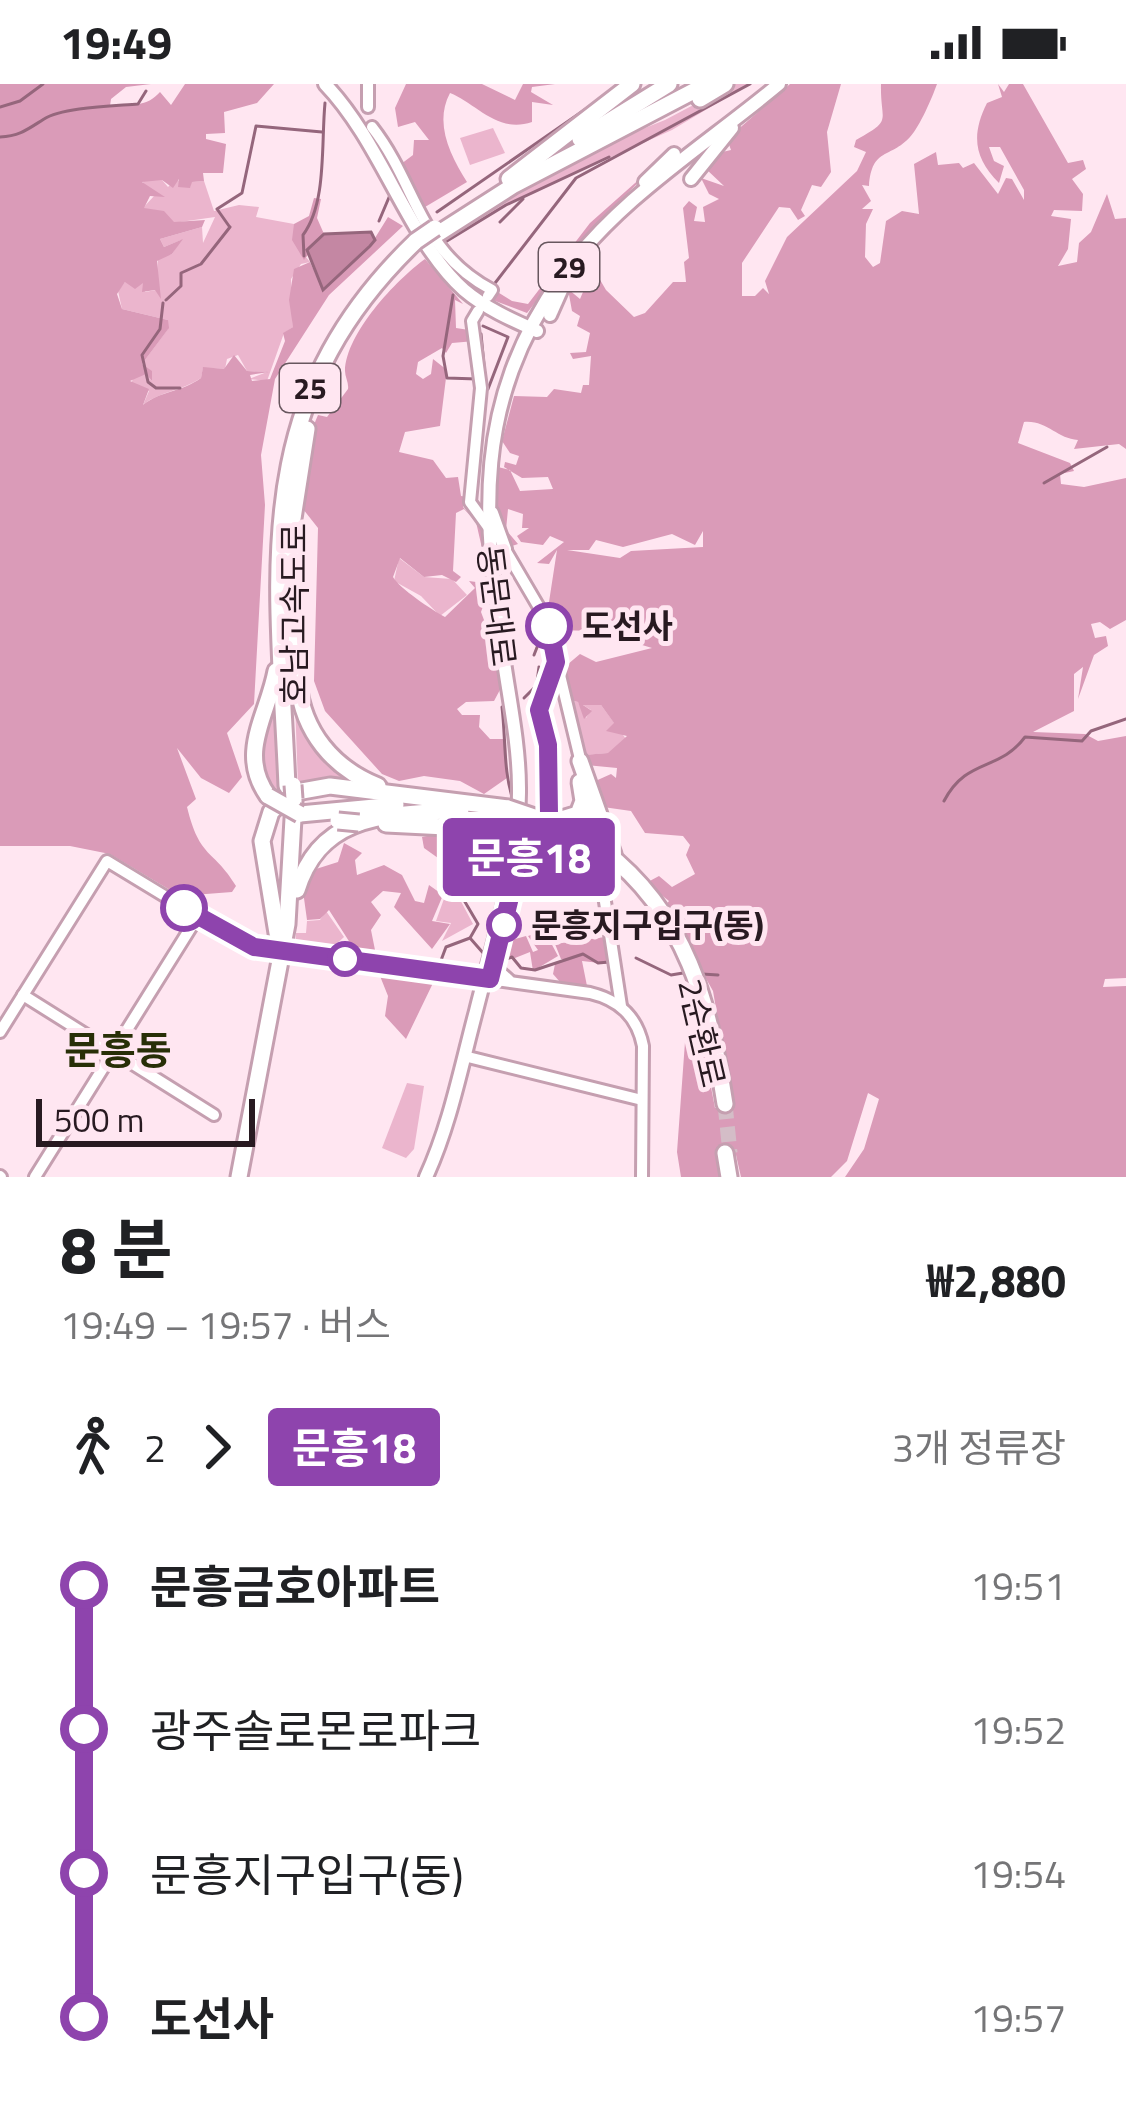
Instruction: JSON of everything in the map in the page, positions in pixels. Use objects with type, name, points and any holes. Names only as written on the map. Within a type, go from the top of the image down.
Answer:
[{"type":"highway","name":"호남고속도로","points":[[236,1177],[292,797],[280,626],[282,498],[307,398],[360,303],[420,244],[632,84]]},
{"type":"highway","name":"호남고속도로","points":[[509,179],[669,84]]},
{"type":"highway","name":"호남고속도로","points":[[437,230],[706,84]]},
{"type":"highway","name":"호남고속도로","points":[[560,160],[665,119],[725,84]]},
{"type":"highway","name":"호남고속도로","points":[[236,1177],[287,924],[292,797],[291,551],[304,443],[322,385],[368,308],[420,244]]},
{"type":"highway","points":[[291,551],[299,696],[310,727],[342,766],[410,796]]},
{"type":"highway","points":[[280,626],[275,677],[253,751],[255,773],[268,796],[460,810]]},
{"type":"highway","points":[[554,824],[575,817],[582,808],[580,761]]},
{"type":"highway","points":[[580,761],[604,840],[623,866]]},
{"type":"highway","name":"2순환로","points":[[269,945],[276,906],[262,841],[277,804],[315,786],[410,796],[554,824],[598,850],[623,866],[660,906],[690,958],[712,1030],[722,1104],[685,962],[650,903],[598,850]]},
{"type":"highway","points":[[292,797],[338,821],[486,829],[506,850],[510,883]]},
{"type":"highway","points":[[287,924],[309,858],[343,826],[382,816],[460,810]]},
{"type":"highway","name":"2순환로","points":[[460,810],[508,812]]},
{"type":"highway","points":[[728,1153],[731,1177]]},
{"type":"main road","points":[[325,84],[372,143],[453,278],[533,330]]},
{"type":"main road","points":[[368,84],[368,107]]},
{"type":"main road","name":"동문대로","points":[[488,523],[501,425],[533,330],[604,239],[782,84]]},
{"type":"main road","name":"동문대로","points":[[429,1177],[494,953],[517,841],[519,776],[488,523],[487,478],[501,396],[517,355],[572,264],[678,163],[782,84]]},
{"type":"main road","points":[[355,122],[436,244],[460,273],[491,290],[488,296]]},
{"type":"main road","points":[[692,179],[732,127]]},
{"type":"main road","points":[[572,264],[607,219],[674,154]]},
{"type":"main road","points":[[508,317],[545,312],[562,288]]},
{"type":"main road","points":[[478,311],[472,322],[481,368],[471,506],[507,552],[501,553],[493,568]]},
{"type":"main road","points":[[508,317],[519,333],[517,355]]},
{"type":"main road","points":[[471,506],[482,509],[487,478]]},
{"type":"main road","name":"동문대로","points":[[507,552],[547,621],[556,662],[539,710],[548,745],[549,814],[510,883]]},
{"type":"main road","points":[[556,662],[580,761],[621,1006],[641,1039],[642,1177]]},
{"type":"main road","points":[[539,710],[553,695],[568,710]]},
{"type":"main road","points":[[0,1032],[107,861],[198,916],[292,952],[602,996],[621,1006]]},
{"type":"main road","points":[[35,1177],[198,916]]},
{"type":"main road","points":[[468,976],[483,969],[494,953]]},
{"type":"main road","points":[[494,953],[499,971],[512,982]]},
{"type":"main road","points":[[602,996],[618,989]]},
{"type":"main road","points":[[23,995],[214,1115]]},
{"type":"main road","points":[[467,1056],[642,1100]]},
{"type":"shaded area","points":[[0,84],[151,84],[126,87],[111,99],[110,106],[144,103],[160,92],[171,105],[185,84],[274,84],[257,103],[224,112],[225,133],[206,134],[206,139],[226,144],[223,173],[203,173],[204,181],[192,182],[190,188],[178,187],[179,179],[173,188],[162,180],[142,182],[165,197],[150,196],[144,208],[164,211],[174,222],[205,220],[202,227],[160,239],[164,247],[183,239],[172,254],[157,261],[161,299],[155,290],[142,292],[143,283],[135,289],[125,282],[117,294],[122,309],[168,320],[169,328],[142,364],[152,371],[152,381],[146,374],[130,381],[149,389],[143,405],[194,383],[201,378],[203,367],[224,369],[234,355],[247,371],[269,372],[250,375],[252,381],[270,379],[285,341],[283,333],[293,327],[289,300],[294,269],[310,262],[323,290],[370,246],[388,217],[403,226],[329,295],[275,379],[261,455],[265,505],[254,704],[227,733],[242,777],[229,793],[201,778],[177,748],[196,799],[187,807],[192,824],[202,845],[236,886],[232,892],[180,896],[110,854],[70,846],[0,846]]},
{"type":"shaded area","points":[[406,84],[482,84],[515,100],[523,84],[555,84],[532,87],[531,92],[553,105],[532,102],[532,122],[519,125],[498,121],[450,93],[444,127],[467,182],[420,210],[397,167],[413,155],[414,140],[429,140],[415,122],[398,127],[395,108]]},
{"type":"shaded area","points":[[733,84],[749,84],[672,130],[506,204],[440,245],[438,237],[582,153],[665,120]]},
{"type":"shaded area","points":[[790,84],[841,84],[827,132],[831,172],[821,187],[812,185],[801,210],[805,216],[798,220],[790,208],[779,207],[742,263],[742,296],[755,296],[763,288],[769,294],[765,281],[787,237],[857,171],[866,152],[854,147],[856,140],[882,119],[881,84],[937,84],[914,132],[878,159],[869,186],[862,185],[871,201],[862,209],[873,209],[866,224],[865,257],[873,267],[880,263],[886,221],[902,211],[919,214],[914,164],[936,152],[938,165],[959,163],[963,168],[974,163],[998,194],[1006,178],[1012,179],[1024,200],[1024,190],[1000,147],[989,147],[994,161],[1004,166],[999,183],[984,164],[977,136],[987,103],[1002,97],[998,84],[1004,92],[1009,84],[1023,84],[1068,163],[1083,160],[1086,169],[1072,179],[1083,194],[1082,211],[1054,210],[1051,216],[1071,219],[1068,249],[1058,266],[1077,262],[1079,243],[1091,232],[1107,194],[1115,219],[1126,218],[1126,449],[1119,444],[1074,449],[1078,440],[1032,422],[1024,422],[1018,443],[1070,463],[1074,471],[1060,474],[1061,484],[1084,487],[1126,478],[1126,620],[1110,629],[1100,622],[1091,624],[1095,638],[1106,636],[1108,646],[1094,655],[1078,699],[1083,667],[1074,674],[1074,711],[1033,732],[1085,734],[1098,741],[1126,736],[1126,978],[1105,979],[1103,987],[1126,986],[1126,1177],[845,1177],[864,1149],[879,1099],[868,1093],[847,1161],[831,1177],[741,1177],[736,1155],[728,1153],[723,1177],[681,1177],[677,1152],[685,1042],[700,1030],[715,1108],[733,1107],[713,991],[665,906],[669,901],[646,883],[659,876],[672,887],[695,874],[686,855],[690,845],[683,836],[645,833],[631,811],[603,807],[591,783],[611,774],[616,778],[617,768],[586,765],[583,755],[608,753],[627,736],[606,731],[614,723],[601,705],[583,705],[592,711],[584,719],[578,702],[569,700],[561,670],[580,654],[596,662],[652,648],[596,631],[554,630],[547,615],[557,550],[549,564],[537,563],[564,542],[550,536],[543,545],[521,542],[517,536],[529,528],[522,528],[523,514],[508,509],[506,530],[518,544],[509,547],[495,512],[498,467],[508,470],[505,462],[516,465],[519,456],[510,453],[502,441],[514,396],[547,397],[554,389],[581,393],[583,385],[589,385],[591,356],[573,359],[570,353],[586,352],[590,333],[577,326],[580,316],[572,311],[568,289],[580,299],[589,278],[582,272],[589,261],[606,290],[634,317],[645,313],[673,282],[686,282],[684,262],[689,258],[683,208],[689,201],[697,207],[694,221],[705,222],[703,207],[719,199],[709,194],[701,178],[724,186],[705,168],[718,153],[731,150],[727,139]],"holes":[[[510,471],[522,478],[548,477],[553,489],[520,491]],[[703,531],[703,547],[631,551],[620,558],[567,550],[589,550],[596,540],[623,547],[672,534],[695,545]]]},
{"type":"shaded area","points":[[493,128],[505,153],[470,165],[460,138]]},
{"type":"shaded area","points":[[670,152],[605,215],[527,313],[482,296],[446,260],[512,301],[528,304],[590,223]]},
{"type":"shaded area","points":[[145,178],[162,180],[168,187],[176,179],[190,187],[191,182],[204,181],[214,211],[239,205],[259,207],[256,217],[294,224],[296,245],[310,262],[301,264],[291,279],[293,327],[284,333],[267,381],[249,379],[267,372],[247,371],[238,355],[227,359],[225,369],[203,368],[201,378],[143,405],[149,391],[131,384],[134,376],[146,374],[152,381],[151,371],[142,364],[168,329],[168,320],[122,309],[118,291],[125,282],[143,283],[145,292],[156,290],[158,258],[172,254],[181,240],[164,247],[160,239],[202,227],[203,243],[215,217],[173,223],[143,208],[154,196],[142,185]]},
{"type":"shaded area","points":[[314,198],[321,199],[317,218],[324,234],[304,260],[292,240],[294,224],[309,216]]},
{"type":"shaded area","points":[[371,232],[375,240],[323,290],[307,250],[324,234]]},
{"type":"shaded area","points":[[425,259],[463,304],[455,300],[456,328],[469,330],[475,341],[452,343],[446,353],[442,348],[418,362],[416,374],[423,379],[431,374],[433,359],[447,370],[440,426],[405,432],[399,452],[433,460],[446,478],[458,477],[461,496],[467,497],[463,507],[482,528],[484,557],[476,522],[464,509],[456,513],[453,571],[461,577],[456,582],[442,575],[424,577],[400,558],[393,577],[445,617],[475,588],[469,581],[483,583],[485,566],[489,587],[483,588],[487,595],[481,612],[487,628],[496,628],[502,686],[494,701],[466,702],[457,709],[462,715],[480,715],[479,727],[490,739],[506,739],[507,778],[484,794],[460,781],[424,776],[399,781],[382,774],[325,711],[314,681],[318,528],[303,509],[314,427],[318,415],[327,417],[348,389],[348,356],[363,324]]},
{"type":"shaded area","points":[[399,558],[424,577],[452,579],[467,595],[440,616],[421,596],[394,581]]},
{"type":"shaded area","points":[[279,660],[283,793],[276,799],[255,761]]},
{"type":"shaded area","points":[[569,700],[578,702],[586,718],[591,710],[583,705],[601,705],[626,739],[609,753],[583,755]]},
{"type":"shaded area","points":[[295,702],[360,782],[298,786]]},
{"type":"shaded area","points":[[447,832],[491,836],[459,873],[424,848],[422,837]]},
{"type":"shaded area","points":[[344,843],[362,853],[355,860],[357,875],[384,865],[402,875],[415,901],[424,903],[429,885],[443,895],[432,921],[450,924],[432,949],[394,907],[401,893],[383,891],[371,902],[381,915],[371,930],[375,950],[419,965],[337,952],[354,949],[329,910],[320,919],[307,920],[303,891],[316,869],[338,862]]},
{"type":"shaded area","points":[[457,894],[473,924],[442,941],[451,923],[436,921],[445,896]]},
{"type":"shaded area","points":[[326,911],[344,937],[328,948],[295,948],[296,933],[306,933],[307,921],[320,920]]},
{"type":"shaded area","points":[[555,928],[563,938],[550,941],[558,956],[533,971],[530,952],[515,958],[506,954],[508,941],[526,936],[533,952],[538,950],[528,936],[543,931],[548,936],[546,931]]},
{"type":"shaded area","points":[[605,937],[609,964],[582,961],[587,986],[560,982],[553,974],[555,964],[568,959],[561,959],[555,944]]},
{"type":"shaded area","points":[[378,971],[458,981],[433,983],[406,1039],[385,1016],[388,996]]},
{"type":"shaded area","points":[[407,1083],[424,1086],[414,1149],[406,1158],[382,1148]]},
{"type":"waterway","points":[[0,107],[20,101],[43,84]]},
{"type":"waterway","points":[[492,287],[576,178],[750,84]]},
{"type":"waterway","points":[[0,137],[18,134],[63,112],[138,104],[146,91]]},
{"type":"waterway","points":[[304,256],[303,235],[316,207],[322,172],[325,103]]},
{"type":"waterway","points":[[437,212],[593,104]]},
{"type":"waterway","points":[[229,226],[217,209],[242,193],[256,126],[322,132]]},
{"type":"waterway","points":[[442,244],[506,205],[609,157]]},
{"type":"waterway","points":[[379,221],[390,195]]},
{"type":"waterway","points":[[500,222],[523,199]]},
{"type":"waterway","points":[[166,300],[181,286],[181,273],[201,264],[230,227]]},
{"type":"waterway","points":[[295,410],[334,329],[396,252]]},
{"type":"waterway","points":[[453,295],[443,356],[447,378],[477,379]]},
{"type":"waterway","points":[[163,303],[160,329],[142,355],[148,382],[156,388],[180,388]]},
{"type":"waterway","points":[[483,326],[508,337],[488,389]]},
{"type":"waterway","points":[[481,334],[485,376]]},
{"type":"waterway","points":[[1044,483],[1107,447]]},
{"type":"waterway","points":[[554,629],[568,632]]},
{"type":"waterway","points":[[534,655],[543,632]]},
{"type":"waterway","points":[[537,682],[539,667]]},
{"type":"waterway","points":[[524,698],[535,687]]},
{"type":"waterway","points":[[502,707],[514,803]]},
{"type":"waterway","points":[[944,801],[963,777],[1005,756],[1025,737],[1082,741],[1091,731],[1126,719]]},
{"type":"waterway","points":[[440,963],[446,947],[470,938],[478,924],[458,890],[464,874],[498,855]]},
{"type":"waterway","points":[[470,938],[484,954]]},
{"type":"waterway","points":[[501,961],[512,957],[521,968],[535,970],[583,954],[598,963],[609,962]]},
{"type":"waterway","points":[[636,958],[671,975],[683,973]]},
{"type":"waterway","points":[[702,974],[718,975]]},
{"type":"tunnel","points":[[725,1104],[730,1153]]},
{"type":"bus line","name":"문흥18","points":[[184,908],[254,947],[490,979],[513,885],[545,832],[549,814],[548,745],[539,710],[556,662],[549,626]]},
{"type":"place","name":"도선사","points":[[549,626]]},
{"type":"place","name":"문흥지구입구(동)","points":[[504,925]]},
{"type":"district","name":"문흥동","points":[[118,1049]]}]
